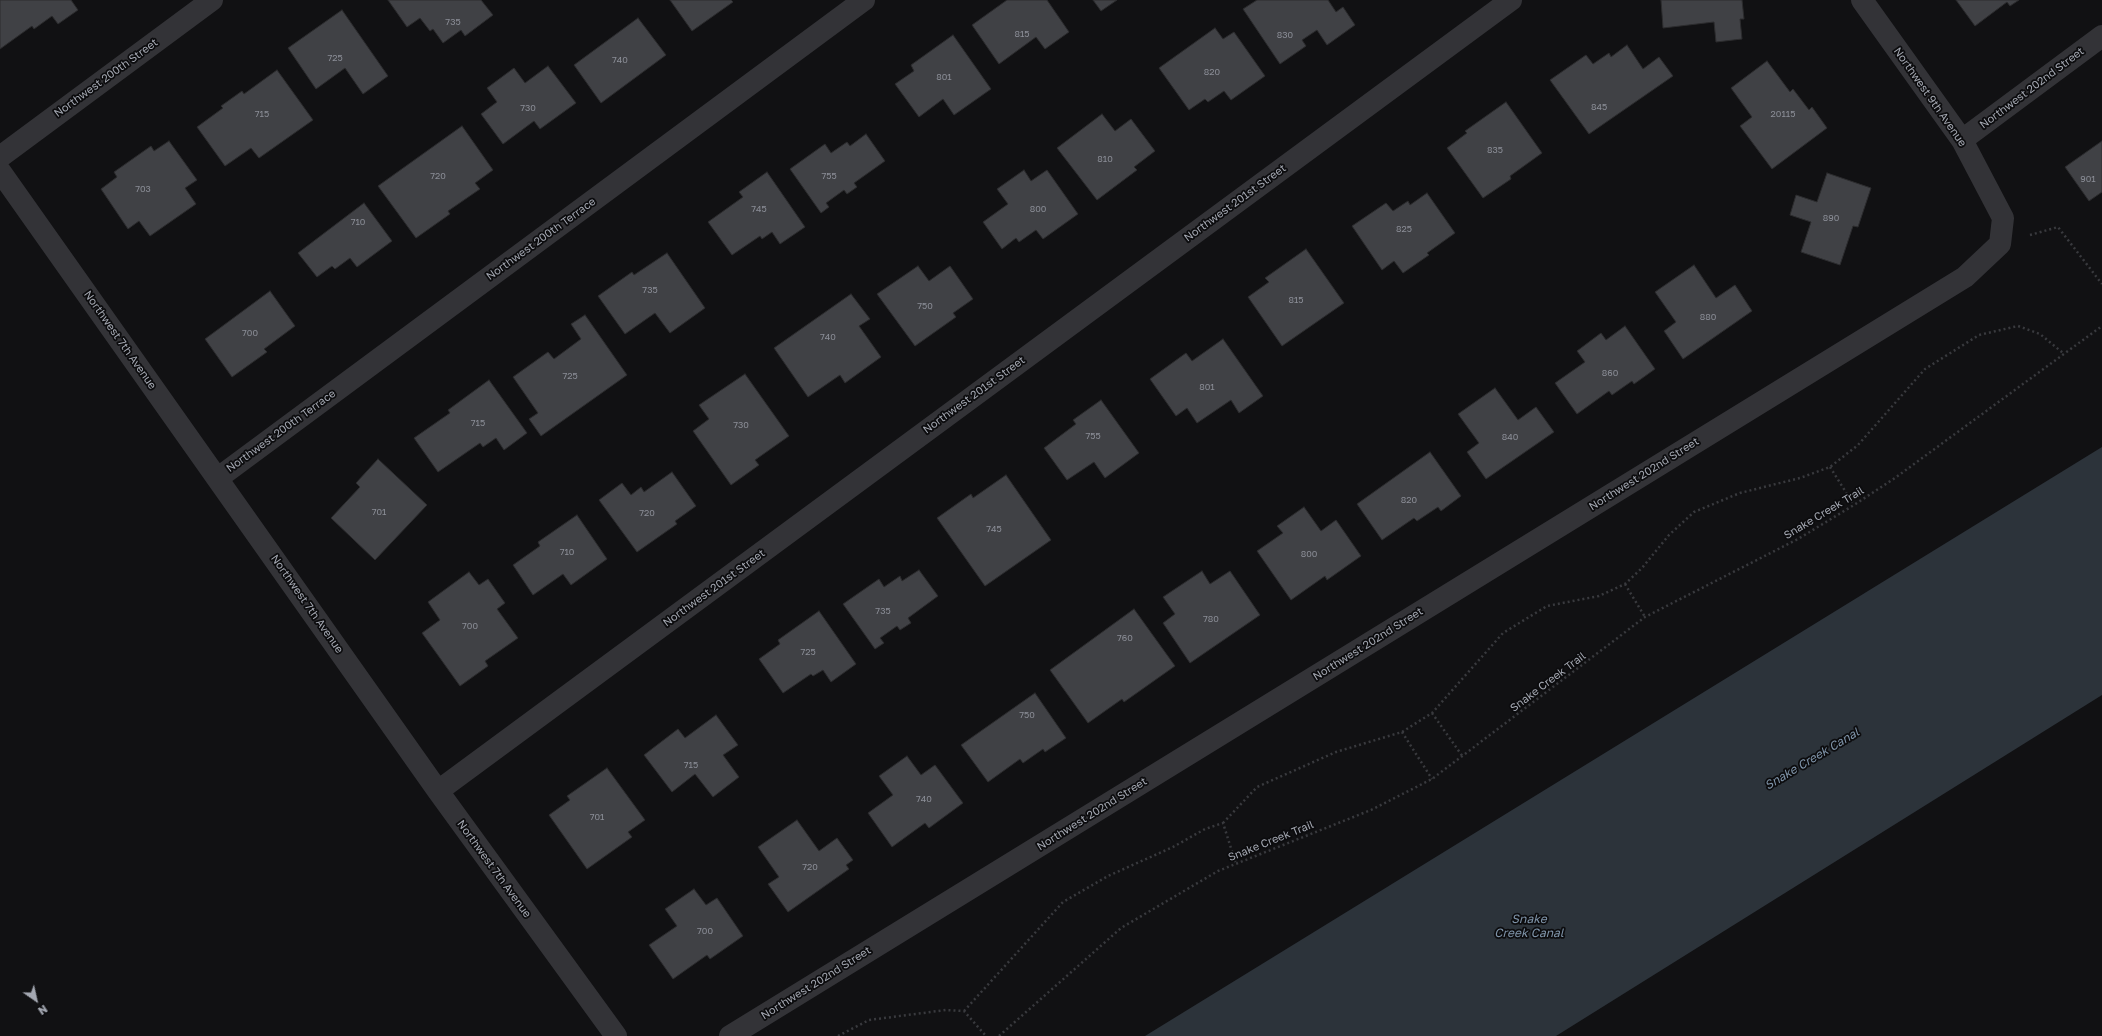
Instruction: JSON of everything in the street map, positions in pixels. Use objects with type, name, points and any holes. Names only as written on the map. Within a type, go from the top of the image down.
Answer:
[{"type":"street","name":"Northwest 200th Street","points":[[0,157],[212,0]]},
{"type":"street","name":"Northwest 200th Terrace","points":[[218,478],[864,0]]},
{"type":"street","name":"Northwest 201st Street","points":[[438,791],[1511,0]]},
{"type":"street","name":"Northwest 9th Avenue","points":[[1862,0],[1962,140],[2003,218],[2000,244]]},
{"type":"street","name":"Northwest 202nd Street","points":[[1962,140],[2102,36]]},
{"type":"street","name":"Northwest 7th Avenue","points":[[0,171],[438,791],[616,1036]]},
{"type":"street","name":"Northwest 202nd Street","points":[[730,1036],[1965,277],[2000,244]]},
{"type":"path","points":[[2000,244],[2058,227],[2102,284]]},
{"type":"path","points":[[964,1011],[1062,902],[1108,876],[1173,848],[1205,829],[1223,823],[1257,787],[1336,752],[1402,732],[1432,713],[1503,633],[1547,606],[1599,596],[1625,584],[1642,568],[1669,534],[1694,512],[1740,493],[1800,478],[1830,467],[1858,445],[1925,369],[1979,335],[2018,326],[2040,334],[2063,353]]},
{"type":"path","name":"Snake Creek Trail","points":[[999,1036],[1122,928],[1218,871],[1371,810],[1432,779],[1463,757],[1645,617],[1798,539],[1854,505],[1895,478],[2063,353],[2102,326]]},
{"type":"path","points":[[1830,467],[1854,505]]},
{"type":"path","points":[[1625,584],[1645,617]]},
{"type":"path","points":[[1432,713],[1463,757]]},
{"type":"path","points":[[1402,732],[1432,779]]},
{"type":"path","points":[[1223,823],[1236,864]]},
{"type":"path","points":[[838,1036],[869,1020],[946,1010],[964,1011],[986,1036]]},
{"type":"water","name":"Snake Creek Canal","points":[[2102,447],[2102,695],[1556,1036],[1145,1036]]},
{"type":"building","points":[[0,0],[71,0],[78,10],[58,24],[52,16],[34,29],[32,26],[0,49]]},
{"type":"building","points":[[388,0],[481,0],[493,15],[465,36],[461,30],[443,43],[433,29],[430,31],[420,18],[407,27]]},
{"type":"building","points":[[670,0],[731,0],[733,2],[692,31]]},
{"type":"building","points":[[1007,0],[1047,0],[1069,32],[1045,49],[1036,37],[999,64],[972,25]]},
{"type":"building","points":[[1093,0],[1117,0],[1101,11]]},
{"type":"building","points":[[1257,0],[1328,0],[1336,12],[1343,7],[1355,25],[1327,45],[1317,30],[1302,40],[1306,46],[1280,64],[1243,9]]},
{"type":"building","points":[[1661,0],[1742,0],[1744,19],[1740,19],[1742,39],[1716,42],[1714,22],[1663,28]]},
{"type":"building","points":[[1956,0],[2019,0],[2010,6],[2007,2],[1975,26]]},
{"type":"building","points":[[342,10],[388,76],[363,94],[345,68],[316,89],[288,48]]},
{"type":"building","points":[[638,18],[666,55],[601,103],[574,65]]},
{"type":"building","points":[[1215,28],[1223,39],[1234,32],[1265,76],[1231,100],[1224,91],[1208,102],[1205,99],[1189,110],[1159,68]]},
{"type":"building","points":[[953,35],[991,89],[954,115],[943,99],[919,117],[895,84],[914,71],[911,65]]},
{"type":"building","points":[[1627,45],[1643,69],[1659,57],[1673,76],[1589,134],[1550,80],[1586,55],[1593,64],[1609,53],[1611,57]]},
{"type":"building","points":[[1767,61],[1790,92],[1793,89],[1809,110],[1812,107],[1827,128],[1772,169],[1740,126],[1752,117],[1731,88]]},
{"type":"building","points":[[548,66],[576,103],[540,129],[534,121],[503,144],[481,114],[497,102],[487,88],[514,68],[525,83]]},
{"type":"building","points":[[277,70],[313,120],[259,158],[251,148],[225,166],[197,127],[223,108],[221,106],[242,91],[244,94]]},
{"type":"building","points":[[1506,102],[1542,153],[1510,176],[1511,179],[1483,198],[1447,148],[1467,133],[1465,131]]},
{"type":"building","points":[[1102,114],[1115,131],[1131,119],[1155,151],[1134,167],[1137,170],[1097,200],[1057,148]]},
{"type":"building","points":[[462,126],[493,170],[475,183],[480,189],[448,211],[450,214],[416,238],[378,186]]},
{"type":"building","points":[[866,134],[885,161],[854,183],[857,187],[847,194],[844,190],[826,203],[829,207],[821,213],[790,169],[825,144],[831,153],[847,142],[850,146]]},
{"type":"building","points":[[169,141],[197,180],[185,188],[196,204],[150,236],[139,221],[128,229],[101,189],[117,177],[114,172],[151,146],[154,151]]},
{"type":"building","points":[[2102,141],[2102,192],[2089,201],[2065,167]]},
{"type":"building","points":[[1024,170],[1031,181],[1047,170],[1078,214],[1043,239],[1036,230],[1019,242],[1016,238],[1002,249],[983,222],[1008,204],[997,189]]},
{"type":"building","points":[[767,172],[805,227],[780,244],[772,232],[762,239],[760,236],[732,255],[708,222],[743,197],[739,192]]},
{"type":"building","points":[[1827,173],[1871,188],[1858,227],[1853,226],[1840,265],[1801,252],[1811,222],[1790,215],[1796,195],[1817,202]]},
{"type":"building","points":[[1427,193],[1455,233],[1427,253],[1429,255],[1403,273],[1394,261],[1382,270],[1352,226],[1386,203],[1393,211],[1408,201],[1410,205]]},
{"type":"building","points":[[364,203],[392,241],[357,267],[350,258],[335,269],[332,266],[317,277],[298,253]]},
{"type":"building","points":[[1306,249],[1344,303],[1282,346],[1248,297],[1269,282],[1265,278]]},
{"type":"building","points":[[667,253],[705,308],[670,333],[655,313],[625,334],[598,296],[632,272],[634,275]]},
{"type":"building","points":[[1694,265],[1716,298],[1735,285],[1752,311],[1683,359],[1664,331],[1676,322],[1655,292]]},
{"type":"building","points":[[918,266],[929,281],[950,266],[973,299],[953,313],[956,317],[915,346],[877,294]]},
{"type":"building","points":[[270,291],[295,326],[264,349],[267,352],[232,377],[205,339]]},
{"type":"building","points":[[851,294],[870,319],[859,326],[881,357],[845,383],[840,375],[808,397],[774,348]]},
{"type":"building","points":[[585,315],[627,375],[541,436],[529,419],[538,413],[513,377],[548,352],[554,359],[581,339],[571,324]]},
{"type":"building","points":[[1625,326],[1655,369],[1634,384],[1632,381],[1612,395],[1609,391],[1577,414],[1555,383],[1585,362],[1577,351],[1601,333],[1606,340]]},
{"type":"building","points":[[1223,339],[1263,396],[1239,413],[1231,400],[1197,423],[1187,408],[1176,416],[1150,379],[1186,353],[1192,361]]},
{"type":"building","points":[[745,374],[789,436],[755,460],[759,465],[731,485],[693,431],[709,419],[699,405]]},
{"type":"building","points":[[489,380],[527,433],[504,450],[496,438],[483,447],[480,443],[438,472],[414,438],[450,413],[448,410]]},
{"type":"building","points":[[1495,388],[1518,420],[1536,407],[1554,432],[1486,479],[1467,452],[1479,443],[1458,414]]},
{"type":"building","points":[[1101,400],[1139,453],[1105,478],[1094,462],[1067,480],[1044,448],[1076,424],[1073,420]]},
{"type":"building","points":[[1430,452],[1461,496],[1441,511],[1438,507],[1417,521],[1414,518],[1382,540],[1357,504]]},
{"type":"building","points":[[378,459],[427,505],[375,560],[331,518],[360,487],[356,483]]},
{"type":"building","points":[[672,472],[696,506],[675,521],[677,524],[637,552],[599,500],[622,483],[631,495],[641,487],[644,492]]},
{"type":"building","points":[[1006,475],[1051,540],[985,586],[937,518],[971,494],[973,498]]},
{"type":"building","points":[[1304,507],[1321,531],[1336,520],[1361,556],[1327,580],[1325,576],[1291,600],[1257,551],[1283,533],[1277,526]]},
{"type":"building","points":[[577,515],[607,559],[571,585],[563,574],[533,595],[513,565],[540,546],[538,542]]},
{"type":"building","points":[[919,570],[938,596],[908,618],[911,623],[900,630],[897,626],[880,638],[884,643],[875,649],[843,604],[879,579],[884,587],[900,576],[902,581]]},
{"type":"building","points":[[1202,571],[1210,584],[1230,571],[1260,615],[1190,663],[1163,623],[1175,614],[1163,597]]},
{"type":"building","points":[[469,572],[479,585],[488,579],[505,603],[497,609],[518,638],[485,661],[488,666],[460,686],[422,633],[440,620],[428,602]]},
{"type":"building","points":[[1134,609],[1175,666],[1124,702],[1122,699],[1088,723],[1050,670]]},
{"type":"building","points":[[819,611],[856,664],[831,682],[823,670],[813,676],[811,674],[783,693],[759,659],[780,644],[778,640]]},
{"type":"building","points":[[1035,693],[1066,738],[1045,752],[1043,749],[1023,763],[1020,759],[988,782],[961,745]]},
{"type":"building","points":[[716,715],[738,745],[723,755],[739,777],[713,797],[695,774],[672,792],[644,755],[678,729],[685,738]]},
{"type":"building","points":[[907,756],[921,775],[935,765],[963,803],[929,828],[925,823],[892,847],[868,813],[893,795],[879,776]]},
{"type":"building","points":[[607,768],[645,820],[628,832],[632,837],[587,869],[549,815],[570,800],[567,796]]},
{"type":"building","points":[[797,820],[819,851],[837,838],[853,860],[846,865],[849,869],[788,912],[768,884],[779,877],[758,847]]},
{"type":"building","points":[[694,889],[706,905],[717,898],[743,936],[710,959],[707,955],[673,979],[649,945],[677,926],[665,909]]}]
